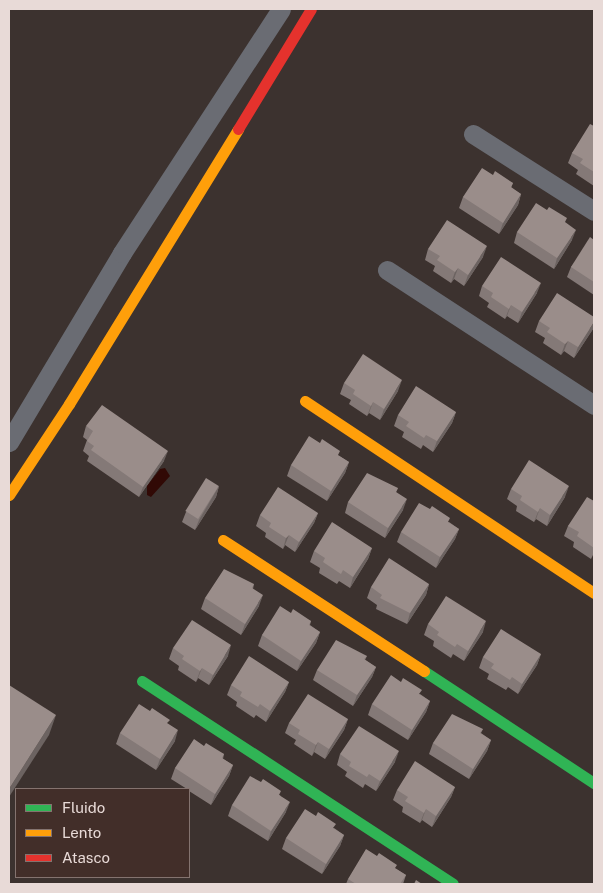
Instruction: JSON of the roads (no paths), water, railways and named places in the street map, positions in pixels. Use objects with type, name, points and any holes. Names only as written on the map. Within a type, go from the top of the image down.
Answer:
[{"type":"street","points":[[9,442],[122,253],[281,9]]},
{"type":"street","points":[[9,495],[74,396],[311,9]]},
{"type":"street","points":[[223,98],[248,113]]},
{"type":"street","points":[[473,134],[594,212]]},
{"type":"street","points":[[387,270],[594,405]]},
{"type":"street","points":[[305,401],[594,593]]},
{"type":"street","points":[[223,540],[594,783]]},
{"type":"street","points":[[142,681],[453,884]]}]
